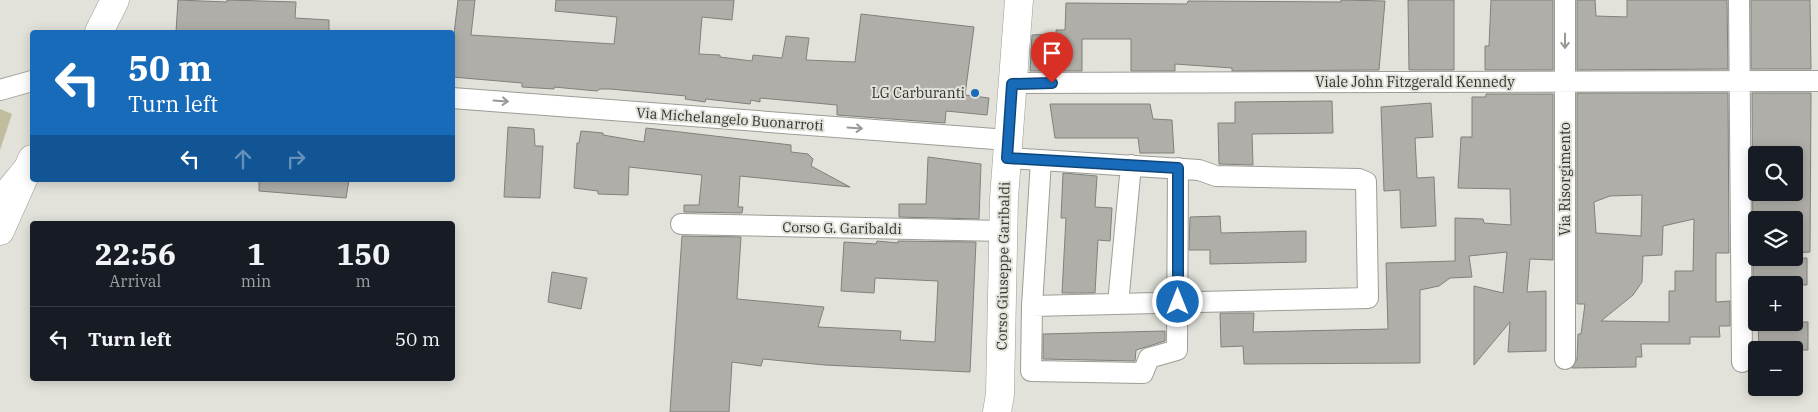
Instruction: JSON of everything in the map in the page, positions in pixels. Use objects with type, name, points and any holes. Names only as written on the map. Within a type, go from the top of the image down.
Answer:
[{"type":"main road","points":[[100,30],[115,0]]},
{"type":"main road","name":"Corso Giuseppe Garibaldi","points":[[997,412],[1000,394],[1003,231],[1019,0]]},
{"type":"main road","points":[[0,202],[29,165]]},
{"type":"main road","points":[[0,231],[29,165]]},
{"type":"street","name":"Via Risorgimento","points":[[1564,358],[1565,0]]},
{"type":"street","points":[[1739,0],[1742,362]]},
{"type":"street","name":"Viale John Fitzgerald Kennedy","points":[[1012,84],[1818,81]]},
{"type":"street","points":[[0,90],[30,82]]},
{"type":"street","name":"Via Michelangelo Buonarroti","points":[[455,98],[1008,149],[1041,160],[1178,168],[1199,170],[1216,176],[1359,178],[1366,182],[1368,298],[1178,302]]},
{"type":"street","points":[[1041,160],[1032,306],[1031,371],[1143,373],[1150,358],[1177,350],[1178,168]]},
{"type":"street","points":[[1118,304],[1131,166]]},
{"type":"street","name":"Corso G. Garibaldi","points":[[681,224],[1003,231]]},
{"type":"street","points":[[1032,306],[1178,302]]},
{"type":"shaded area","points":[[0,109],[12,114],[0,150]]},
{"type":"building","points":[[178,0],[296,2],[295,18],[329,20],[329,30],[176,30]]},
{"type":"building","points":[[458,0],[475,0],[471,35],[614,44],[617,17],[555,11],[556,0],[734,0],[732,20],[702,17],[699,54],[720,55],[720,57],[752,61],[753,55],[782,58],[786,36],[809,38],[806,60],[855,62],[861,14],[974,27],[965,95],[989,98],[987,115],[946,111],[945,123],[837,115],[837,105],[760,98],[760,102],[751,100],[750,104],[706,99],[705,102],[685,99],[686,96],[610,89],[600,89],[597,91],[554,87],[554,89],[522,87],[522,83],[455,77],[454,30]]},
{"type":"building","points":[[1341,0],[1385,1],[1379,70],[1232,71],[1232,68],[1175,64],[1175,71],[1131,71],[1131,39],[1082,39],[1082,71],[1030,71],[1032,35],[1056,34],[1056,30],[1065,30],[1066,3],[1187,4],[1188,1],[1341,2]]},
{"type":"building","points":[[1408,0],[1454,0],[1454,70],[1409,70]]},
{"type":"building","points":[[1491,0],[1553,0],[1553,70],[1485,70],[1485,46],[1489,46]]},
{"type":"building","points":[[1577,0],[1595,0],[1596,16],[1627,17],[1627,0],[1727,0],[1728,69],[1577,70]]},
{"type":"building","points":[[1751,0],[1810,0],[1811,69],[1751,69]]},
{"type":"building","points":[[1577,93],[1728,93],[1729,253],[1716,253],[1716,302],[1730,301],[1730,326],[1719,326],[1720,337],[1690,337],[1690,344],[1641,344],[1642,357],[1636,357],[1636,367],[1572,368],[1577,359],[1578,334],[1581,334],[1585,304],[1577,304]],"holes":[[[1642,195],[1641,236],[1596,233],[1594,202],[1610,196]],[[1694,219],[1693,271],[1675,271],[1675,291],[1669,291],[1669,322],[1601,321],[1633,295],[1642,282],[1643,256],[1662,255],[1663,226]]]},
{"type":"building","points":[[1752,93],[1811,93],[1810,252],[1803,252],[1803,211],[1753,211],[1753,201],[1803,201],[1803,146],[1752,146]]},
{"type":"building","points":[[1486,94],[1553,94],[1553,260],[1530,259],[1527,292],[1546,291],[1546,351],[1508,352],[1510,322],[1474,365],[1474,286],[1503,293],[1507,252],[1469,256],[1472,277],[1450,278],[1439,286],[1420,290],[1420,363],[1244,364],[1243,346],[1221,347],[1220,313],[1254,313],[1253,332],[1388,329],[1386,263],[1455,261],[1455,218],[1483,219],[1484,223],[1511,225],[1510,189],[1458,188],[1461,137],[1472,137],[1472,97],[1486,97]]},
{"type":"building","points":[[1332,101],[1333,133],[1252,134],[1253,165],[1219,164],[1218,123],[1235,123],[1235,102]]},
{"type":"building","points":[[1431,103],[1433,137],[1415,138],[1417,178],[1434,177],[1436,226],[1401,228],[1400,190],[1384,191],[1381,107]]},
{"type":"building","points":[[1050,104],[1150,104],[1153,119],[1172,120],[1174,153],[1140,153],[1138,138],[1055,138]]},
{"type":"building","points":[[508,127],[534,129],[535,146],[543,146],[540,198],[504,197]]},
{"type":"building","points":[[646,128],[791,145],[791,152],[808,154],[813,159],[811,166],[850,187],[740,176],[738,207],[743,207],[742,213],[684,212],[684,205],[699,205],[702,175],[629,167],[628,195],[598,194],[598,191],[574,188],[577,143],[579,143],[581,131],[603,133],[603,135],[644,142]]},
{"type":"building","points":[[928,157],[981,164],[979,219],[899,217],[899,204],[926,204]]},
{"type":"building","points":[[1063,173],[1097,176],[1095,207],[1112,208],[1110,241],[1098,240],[1095,293],[1062,293],[1066,218],[1061,218]]},
{"type":"building","points":[[259,182],[349,182],[346,198],[259,191]]},
{"type":"building","points":[[1220,216],[1221,233],[1306,231],[1306,262],[1210,264],[1210,250],[1189,250],[1190,217]]},
{"type":"building","points":[[682,236],[741,237],[737,299],[824,307],[818,327],[901,331],[900,340],[935,342],[938,281],[875,278],[874,293],[841,291],[844,242],[876,244],[877,241],[898,243],[898,241],[976,242],[970,372],[825,365],[763,359],[761,366],[732,362],[729,412],[670,412]]},
{"type":"building","points":[[1803,258],[1807,258],[1807,285],[1803,285],[1803,276],[1753,276],[1753,266],[1803,266]]},
{"type":"building","points":[[552,272],[587,278],[581,309],[548,302]]},
{"type":"building","points":[[1803,322],[1808,322],[1808,350],[1803,350],[1803,341],[1759,341],[1758,331],[1803,331]]},
{"type":"building","points":[[1165,331],[1165,341],[1136,350],[1135,361],[1043,359],[1043,334]]},
{"type":"place","name":"LG Carburanti","points":[[975,93]]},
{"type":"route","points":[[1052,83],[1012,84],[1007,158],[1178,168],[1178,302]]}]
